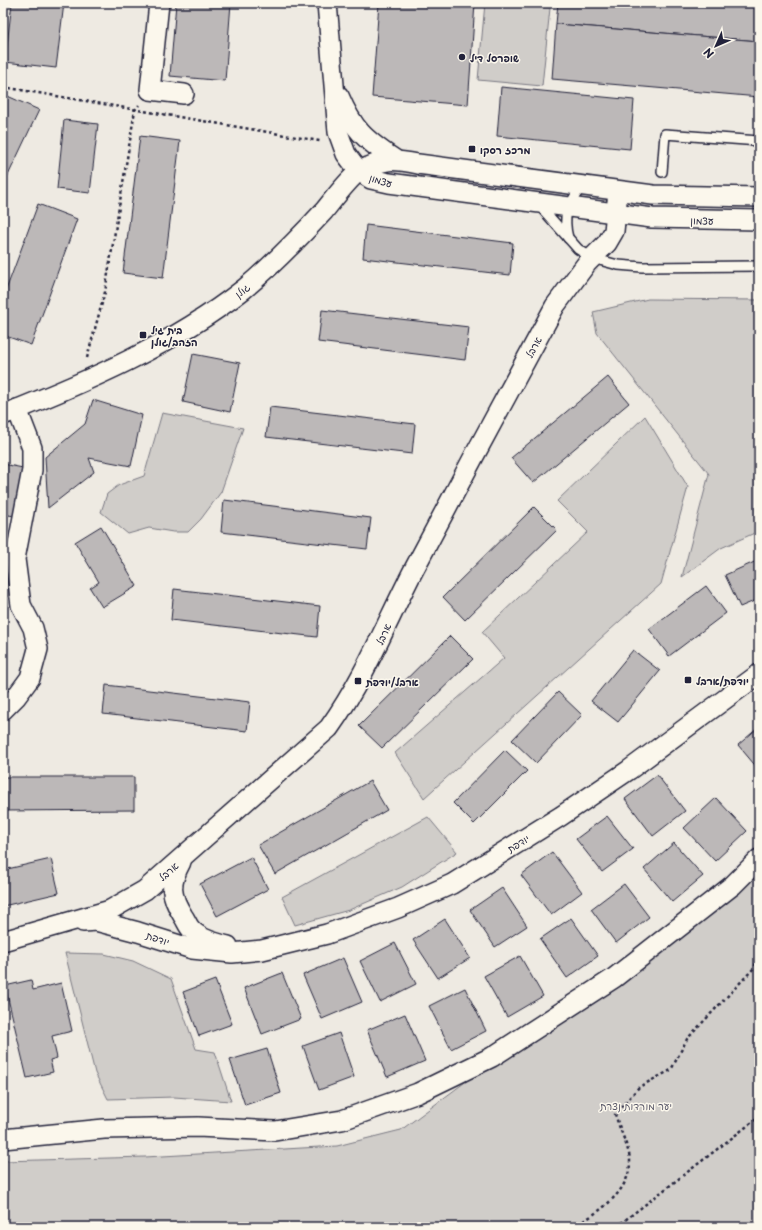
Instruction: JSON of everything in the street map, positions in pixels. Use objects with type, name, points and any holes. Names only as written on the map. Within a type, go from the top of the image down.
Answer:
[{"type":"street","points":[[159,3],[150,90],[184,94]]},
{"type":"street","points":[[327,3],[338,132],[346,154],[359,171]]},
{"type":"street","points":[[332,73],[339,96],[350,120],[370,143],[394,159]]},
{"type":"street","name":"עצמון","points":[[359,171],[381,162],[394,159],[418,164],[618,192],[689,197],[759,197]]},
{"type":"street","name":"עצמון","points":[[359,171],[371,179],[389,184],[567,208],[652,218],[759,220]]},
{"type":"street","name":"גולן","points":[[10,412],[117,365],[204,318],[244,289],[295,243],[359,171]]},
{"type":"street","name":"ארבל","points":[[5,937],[70,922],[110,910],[145,890],[182,860],[329,728],[348,701],[373,655],[399,598],[551,312],[592,258],[607,244],[614,231],[618,192]]},
{"type":"street","points":[[3,710],[16,697],[30,678],[38,649],[33,628],[22,605],[15,559],[32,470],[32,448],[10,412]]},
{"type":"street","name":"יודפת","points":[[70,922],[96,922],[138,932],[192,949],[232,953],[262,950],[327,934],[398,908],[452,884],[561,816],[629,770],[759,674]]},
{"type":"street","points":[[3,1139],[104,1129],[198,1127],[275,1131],[342,1120],[418,1093],[492,1056],[614,978],[732,885],[759,858]]},
{"type":"street","name":"יודפת","points":[[182,860],[173,876],[172,892],[177,907],[192,930],[212,942],[246,952]]},
{"type":"lane","points":[[662,172],[665,134],[759,141]]},
{"type":"lane","points":[[568,239],[565,225],[567,208],[581,187]]},
{"type":"lane","points":[[537,204],[578,249],[592,258],[618,265],[642,267],[759,266]]},
{"type":"path","points":[[3,87],[342,144]]},
{"type":"path","points":[[80,382],[105,292],[135,110],[150,90]]},
{"type":"path","points":[[573,1227],[592,1217],[626,1183],[631,1160],[615,1114],[639,1087],[671,1070],[687,1039],[754,968],[759,956]]},
{"type":"path","points":[[616,1227],[759,1117]]},
{"type":"green space","points":[[485,3],[550,8],[542,86],[478,80]]},
{"type":"green space","points":[[648,299],[759,300],[759,531],[721,548],[682,577],[709,474],[597,333],[593,312]]},
{"type":"green space","points":[[162,413],[243,428],[221,492],[201,519],[188,532],[173,532],[149,528],[128,534],[101,512],[107,494],[119,485],[144,476]]},
{"type":"green space","points":[[645,416],[688,487],[661,584],[424,798],[395,753],[504,658],[482,632],[588,532],[557,501]]},
{"type":"green space","points":[[428,817],[457,852],[402,887],[349,910],[295,925],[282,897]]},
{"type":"green space","name":"יער מורדות נצרת","points":[[759,869],[759,1227],[3,1227],[3,1161],[145,1157],[337,1146],[401,1130],[583,994]]},
{"type":"green space","points":[[65,953],[104,954],[133,961],[171,979],[196,1049],[215,1052],[231,1101],[174,1097],[108,1099],[95,1073]]},
{"type":"building","points":[[12,3],[64,3],[56,68],[5,62]]},
{"type":"building","points":[[176,3],[231,3],[225,81],[170,76]]},
{"type":"building","points":[[379,3],[475,3],[468,105],[372,97]]},
{"type":"building","points":[[558,3],[759,3],[759,41],[556,24]]},
{"type":"building","points":[[556,24],[759,41],[759,97],[552,79]]},
{"type":"building","points":[[501,87],[634,100],[630,149],[497,136]]},
{"type":"building","points":[[3,94],[39,110],[3,186]]},
{"type":"building","points":[[64,120],[98,124],[90,193],[57,189]]},
{"type":"building","points":[[140,136],[180,141],[163,278],[123,273]]},
{"type":"building","points":[[38,204],[77,219],[31,345],[3,335],[3,298]]},
{"type":"building","points":[[366,225],[513,243],[510,275],[363,258]]},
{"type":"building","points":[[322,310],[469,327],[465,360],[318,342]]},
{"type":"building","points":[[193,354],[240,363],[230,412],[183,402]]},
{"type":"building","points":[[608,377],[629,403],[533,483],[511,458]]},
{"type":"building","points":[[93,400],[142,415],[131,466],[89,458],[94,472],[48,508],[45,457],[85,424]]},
{"type":"building","points":[[270,407],[415,424],[412,454],[266,437]]},
{"type":"building","points":[[3,464],[23,468],[14,516],[3,514]]},
{"type":"building","points":[[224,500],[371,518],[367,549],[221,532]]},
{"type":"building","points":[[534,507],[557,530],[465,620],[443,597]]},
{"type":"building","points":[[101,526],[137,586],[102,607],[90,588],[99,582],[75,542]]},
{"type":"building","points":[[759,560],[759,599],[740,607],[725,575]]},
{"type":"building","points":[[706,586],[726,613],[669,656],[649,629]]},
{"type":"building","points":[[174,589],[320,606],[317,637],[171,620]]},
{"type":"building","points":[[450,636],[473,659],[382,748],[359,726]]},
{"type":"building","points":[[633,650],[660,671],[618,722],[591,701]]},
{"type":"building","points":[[106,685],[250,702],[247,731],[103,714]]},
{"type":"building","points":[[558,692],[582,715],[536,763],[512,740]]},
{"type":"building","points":[[759,727],[759,770],[738,745]]},
{"type":"building","points":[[505,750],[527,771],[474,824],[453,803]]},
{"type":"building","points":[[657,775],[685,811],[653,836],[625,799]]},
{"type":"building","points":[[3,777],[134,777],[134,810],[3,811]]},
{"type":"building","points":[[370,781],[387,810],[275,874],[258,845]]},
{"type":"building","points":[[716,798],[747,831],[715,861],[684,828]]},
{"type":"building","points":[[607,816],[633,849],[602,872],[576,839]]},
{"type":"building","points":[[674,843],[703,876],[672,902],[644,869]]},
{"type":"building","points":[[552,852],[582,892],[551,915],[521,875]]},
{"type":"building","points":[[251,857],[268,889],[217,916],[200,884]]},
{"type":"building","points":[[51,859],[59,893],[3,906],[3,870]]},
{"type":"building","points":[[624,884],[649,917],[616,943],[591,909]]},
{"type":"building","points":[[502,888],[527,926],[495,947],[470,910]]},
{"type":"building","points":[[571,918],[598,956],[567,978],[540,939]]},
{"type":"building","points":[[445,919],[470,958],[438,978],[413,940]]},
{"type":"building","points":[[395,943],[416,984],[380,1002],[360,961]]},
{"type":"building","points":[[520,956],[543,996],[507,1017],[484,976]]},
{"type":"building","points":[[343,958],[362,1002],[322,1019],[303,975]]},
{"type":"building","points":[[282,973],[301,1019],[262,1034],[244,988]]},
{"type":"building","points":[[31,980],[33,990],[61,983],[72,1031],[52,1036],[57,1058],[50,1060],[53,1072],[27,1078],[5,986]]},
{"type":"building","points":[[215,980],[232,1024],[199,1036],[183,992]]},
{"type":"building","points":[[465,988],[486,1031],[451,1049],[429,1006]]},
{"type":"building","points":[[405,1014],[425,1061],[387,1077],[367,1030]]},
{"type":"building","points":[[339,1033],[354,1077],[319,1090],[303,1046]]},
{"type":"building","points":[[267,1049],[281,1093],[245,1105],[230,1060]]},
{"type":"place","name":"שופרסל דיל","points":[[462,57]]},
{"type":"place","name":"מרכז רסקו","points":[[472,149]]},
{"type":"place","name":"בית גיל הזהב/גולן","points":[[143,335]]},
{"type":"place","name":"יודפת/ארבל","points":[[688,680]]},
{"type":"place","name":"ארבל/יודפת","points":[[358,681]]}]
